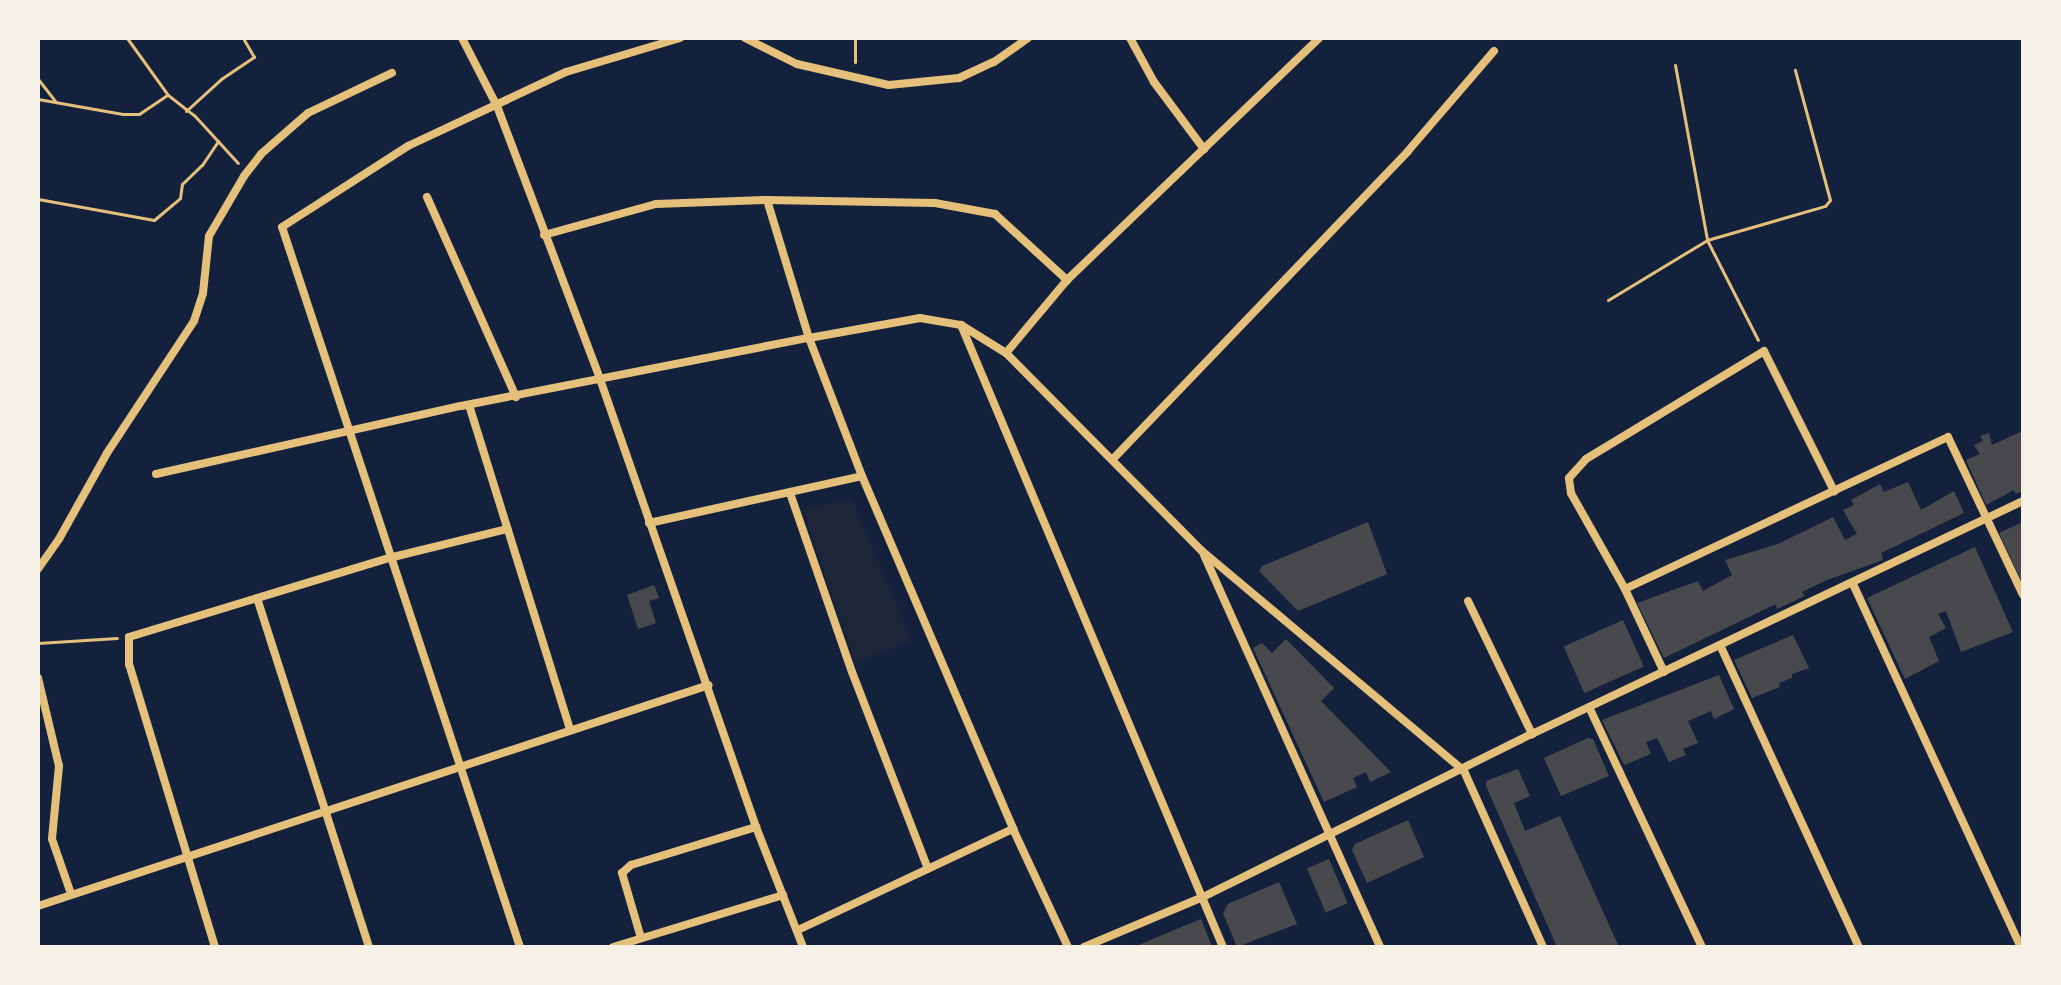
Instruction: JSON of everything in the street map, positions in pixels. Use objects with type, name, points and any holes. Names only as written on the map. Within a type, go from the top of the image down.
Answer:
[{"type":"street","points":[[520,947],[282,227],[408,146],[566,72],[680,38]]},
{"type":"street","points":[[745,38],[797,64],[889,85],[959,78],[994,62],[1028,38]]},
{"type":"street","points":[[1130,38],[1154,82],[1204,149]]},
{"type":"street","points":[[1006,353],[1067,280],[1319,38]]},
{"type":"street","points":[[464,39],[497,106],[600,379],[756,827],[803,947]]},
{"type":"street","points":[[1113,459],[1408,151],[1494,51]]},
{"type":"street","points":[[38,569],[59,539],[107,453],[194,321],[203,293],[209,236],[244,176],[261,154],[308,113],[392,73]]},
{"type":"street","points":[[427,197],[516,397]]},
{"type":"street","points":[[544,235],[656,204],[767,200],[935,203],[995,214],[1067,280]]},
{"type":"street","points":[[767,200],[809,338],[862,476],[1013,829],[1068,947]]},
{"type":"street","points":[[156,474],[348,430],[809,338],[920,318],[961,325],[1006,353],[1202,551],[1464,771],[1543,947]]},
{"type":"street","points":[[961,325],[1223,947]]},
{"type":"street","points":[[1664,672],[1625,589],[1571,493],[1569,478],[1586,459],[1764,351],[1834,491]]},
{"type":"street","points":[[469,405],[570,730]]},
{"type":"street","points":[[1625,589],[1948,437],[2023,595]]},
{"type":"street","points":[[649,523],[862,476]]},
{"type":"street","points":[[790,493],[852,672],[928,869]]},
{"type":"street","points":[[1084,947],[1203,897],[1464,771],[1532,734],[2023,501]]},
{"type":"street","points":[[215,947],[129,664],[129,637],[389,558],[507,529]]},
{"type":"street","points":[[1202,551],[1380,947]]},
{"type":"street","points":[[1853,584],[2021,947]]},
{"type":"street","points":[[257,598],[369,947]]},
{"type":"street","points":[[1468,601],[1532,734]]},
{"type":"street","points":[[1720,645],[1859,947]]},
{"type":"street","points":[[38,678],[59,766],[52,839],[71,894]]},
{"type":"street","points":[[38,906],[709,685]]},
{"type":"street","points":[[1589,707],[1702,947]]},
{"type":"street","points":[[641,938],[622,873],[631,865],[756,827]]},
{"type":"street","points":[[798,930],[1013,829]]},
{"type":"street","points":[[613,947],[783,895]]},
{"type":"path","points":[[127,38],[168,95],[218,141],[239,164],[244,176]]},
{"type":"path","points":[[186,111],[221,79],[254,57],[243,38]]},
{"type":"path","points":[[854,79],[855,38]]},
{"type":"path","points":[[1675,65],[1707,240],[1764,351]]},
{"type":"path","points":[[1608,300],[1707,240],[1825,206],[1830,200],[1795,70]]},
{"type":"path","points":[[38,79],[55,101]]},
{"type":"path","points":[[38,99],[139,114],[168,95]]},
{"type":"path","points":[[38,199],[154,220],[180,198],[182,184],[202,165],[218,141]]},
{"type":"path","points":[[38,643],[129,637]]},
{"type":"shaded area","points":[[852,499],[912,640],[855,663],[803,509]]},
{"type":"building","points":[[2020,432],[2023,434],[2023,491],[2016,494],[2014,490],[1986,505],[1966,460],[1980,454],[1974,445],[1983,441],[1980,436],[1989,433],[1992,445]]},
{"type":"building","points":[[1908,482],[1921,510],[1954,491],[1964,513],[1881,553],[1883,560],[1827,580],[1802,592],[1805,596],[1777,609],[1776,604],[1664,658],[1637,603],[1698,581],[1703,591],[1732,575],[1725,560],[1778,544],[1833,517],[1845,540],[1857,534],[1843,510],[1854,505],[1851,500],[1880,484],[1884,492]]},
{"type":"building","points":[[1368,522],[1387,574],[1298,611],[1259,571],[1262,566]]},
{"type":"building","points":[[2023,522],[2023,584],[1999,533]]},
{"type":"building","points":[[1975,547],[2013,632],[1961,652],[1946,611],[1938,614],[1946,628],[1929,637],[1939,661],[1905,679],[1867,598]]},
{"type":"building","points":[[654,585],[659,598],[649,601],[656,623],[638,629],[627,595]]},
{"type":"building","points":[[1623,620],[1644,667],[1584,693],[1564,646]]},
{"type":"building","points":[[1793,635],[1809,668],[1792,674],[1792,678],[1779,683],[1780,687],[1752,698],[1734,660]]},
{"type":"building","points":[[1286,639],[1334,688],[1321,701],[1391,772],[1370,782],[1366,772],[1353,778],[1357,787],[1324,802],[1253,648],[1262,643],[1272,653]]},
{"type":"building","points":[[1719,675],[1734,709],[1714,719],[1711,711],[1688,721],[1698,743],[1683,749],[1686,755],[1669,762],[1657,738],[1646,742],[1651,754],[1624,765],[1602,720]]},
{"type":"building","points":[[1588,738],[1593,739],[1609,776],[1561,796],[1544,758]]},
{"type":"building","points":[[1518,769],[1530,796],[1514,803],[1525,831],[1560,816],[1619,947],[1557,947],[1486,786],[1486,781]]},
{"type":"building","points":[[1408,820],[1424,857],[1367,883],[1352,850],[1355,844]]},
{"type":"building","points":[[1329,859],[1348,903],[1326,913],[1307,868]]},
{"type":"building","points":[[1279,882],[1297,924],[1237,947],[1223,913],[1228,904]]},
{"type":"building","points":[[1201,919],[1212,947],[1134,947],[1174,930]]}]
